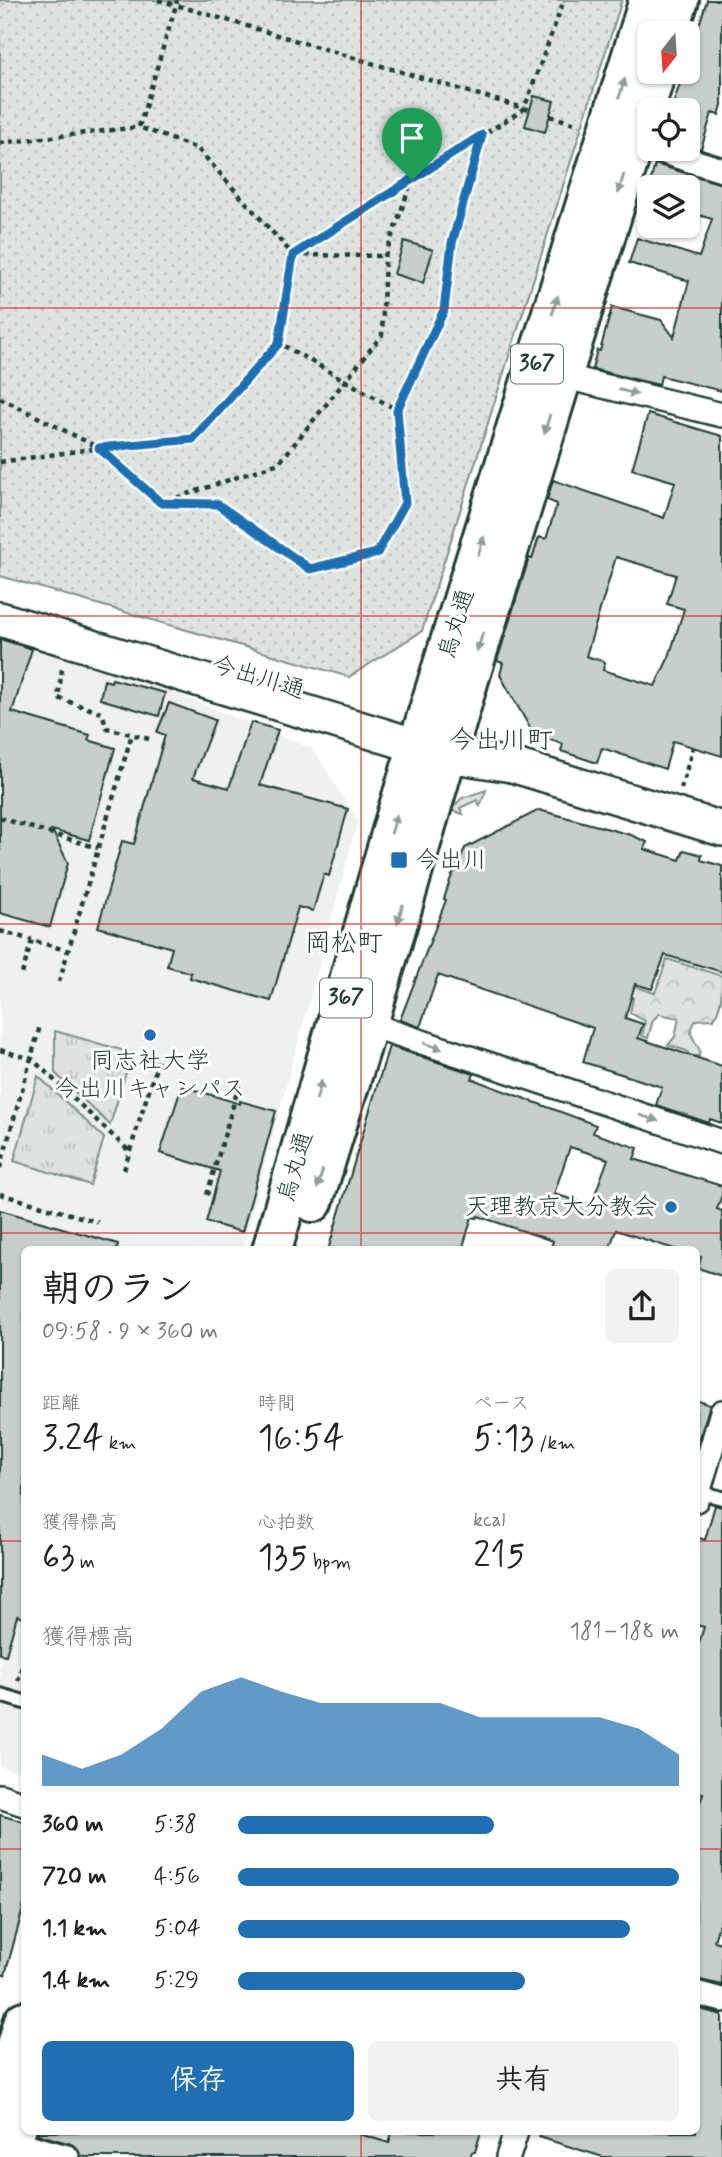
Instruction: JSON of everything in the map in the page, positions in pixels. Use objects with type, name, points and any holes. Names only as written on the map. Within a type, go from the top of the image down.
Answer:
[{"type":"highway","name":"烏丸通","points":[[299,1246],[368,1024],[436,742],[636,143],[649,0]]},
{"type":"highway","points":[[672,21],[678,0]]},
{"type":"highway","name":"烏丸通","points":[[273,1246],[397,813],[436,742],[562,376],[653,84]]},
{"type":"highway","points":[[0,2107],[21,2032]]},
{"type":"highway","points":[[7,2145],[21,2110]]},
{"type":"main road","name":"今出川通","points":[[0,602],[436,742],[722,829]]},
{"type":"main road","name":"今出川通","points":[[0,619],[436,742]]},
{"type":"street","points":[[636,143],[722,170]]},
{"type":"street","points":[[562,376],[722,415]]},
{"type":"street","points":[[368,1024],[722,1142]]},
{"type":"street","points":[[700,1477],[703,1449],[722,1412]]},
{"type":"street","points":[[0,1796],[21,1803]]},
{"type":"street","points":[[700,1994],[722,2000]]},
{"type":"street","points":[[508,2157],[515,2135]]},
{"type":"street","points":[[7,2145],[67,2157]]},
{"type":"lane","points":[[700,1496],[722,1498]]},
{"type":"lane","points":[[0,1695],[21,1701]]},
{"type":"path","points":[[158,0],[176,3],[527,110]]},
{"type":"path","points":[[0,462],[99,448],[193,439],[279,343],[293,255],[482,135],[527,110],[564,0]]},
{"type":"path","points":[[139,127],[176,3]]},
{"type":"path","points":[[0,142],[139,127],[198,149],[293,255],[385,256]]},
{"type":"path","points":[[0,398],[99,448],[161,503],[217,504],[310,569],[377,553],[405,503],[397,410],[444,310],[452,243],[482,135]]},
{"type":"path","points":[[161,503],[279,463],[382,335],[385,256],[412,180]]},
{"type":"path","points":[[279,343],[397,410]]},
{"type":"path","points":[[62,669],[58,698],[102,713],[107,728],[153,740]]},
{"type":"path","points":[[59,982],[132,734]]},
{"type":"path","points":[[681,790],[693,747]]},
{"type":"path","points":[[0,818],[98,848]]},
{"type":"path","points":[[0,931],[68,951]]},
{"type":"path","points":[[22,974],[33,940]]},
{"type":"path","points":[[0,1168],[40,1027]]},
{"type":"path","points":[[0,1050],[32,1059],[130,1152]]},
{"type":"path","points":[[124,1170],[158,1061]]},
{"type":"path","points":[[207,1195],[239,1085]]},
{"type":"path","points":[[0,1194],[98,1222]]},
{"type":"path","points":[[10,1678],[19,1681],[21,1673]]},
{"type":"shaded area","name":"同志社大学 今出川キャンパス","points":[[32,647],[125,673],[313,749],[358,821],[243,1246],[21,1246],[21,1773],[0,1766],[0,752]]},
{"type":"green space","points":[[0,0],[622,0],[422,631],[349,677],[0,576]]},
{"type":"green space","points":[[486,790],[480,806],[477,800],[460,808],[463,814],[450,810],[462,798]]},
{"type":"green space","points":[[667,959],[722,976],[722,993],[717,1014],[714,1019],[696,1020],[692,1030],[692,1036],[700,1051],[699,1056],[690,1056],[687,1051],[668,1045],[675,1037],[679,1018],[659,1014],[653,1020],[648,1038],[642,1036],[645,1021],[630,1013],[633,998],[609,989],[633,984],[655,993]]},
{"type":"green space","points":[[55,1031],[132,1053],[110,1125],[55,1073]]},
{"type":"green space","points":[[38,1076],[104,1138],[90,1185],[14,1161]]},
{"type":"building","points":[[707,0],[722,0],[722,105],[719,115],[712,113],[701,149],[700,98],[675,98],[680,84],[700,84],[700,22]]},
{"type":"building","points":[[534,96],[554,101],[545,132],[525,126]]},
{"type":"building","points":[[655,164],[692,175],[652,175]]},
{"type":"building","points":[[700,177],[722,184],[722,391],[661,376],[659,385],[592,369],[612,307],[661,320],[674,337],[689,281],[629,263],[637,238],[699,257],[712,219],[700,216]]},
{"type":"building","points":[[404,241],[433,250],[423,283],[394,274]]},
{"type":"building","points":[[648,414],[722,436],[722,756],[673,741],[665,769],[602,748],[597,763],[561,751],[563,744],[534,735],[500,675],[503,663],[497,661],[529,558],[532,559],[539,537],[546,539],[557,504],[547,500],[553,480],[664,518],[675,482],[632,469]],"holes":[[[616,557],[676,575],[667,604],[684,609],[669,657],[655,686],[603,670],[605,662],[586,656]]]},
{"type":"building","points":[[0,639],[32,649],[12,712],[90,735],[88,740],[115,748],[89,840],[52,830],[68,863],[50,927],[0,913]]},
{"type":"building","points":[[112,679],[165,693],[159,716],[100,699],[104,680],[111,682]]},
{"type":"building","points":[[169,703],[215,720],[193,778],[229,788],[251,722],[278,730],[260,785],[348,809],[329,876],[324,874],[313,911],[298,907],[271,1001],[190,978],[191,973],[167,966],[172,948],[98,927],[122,841],[134,844],[165,735],[157,732]]},
{"type":"building","points":[[539,810],[631,835],[647,842],[644,849],[680,860],[684,850],[702,855],[701,860],[722,866],[722,972],[665,955],[652,989],[635,984],[625,1018],[643,1024],[638,1038],[722,1066],[722,1123],[710,1119],[709,1123],[656,1105],[662,1087],[583,1062],[593,1028],[438,975],[420,1027],[400,1020],[446,900],[444,899],[450,880],[465,848]]},
{"type":"building","points":[[389,1046],[474,1074],[472,1079],[596,1125],[593,1133],[638,1148],[634,1159],[722,1186],[717,1209],[722,1211],[722,1276],[700,1269],[700,1246],[665,1246],[616,1230],[610,1246],[551,1246],[553,1241],[478,1216],[472,1217],[463,1246],[329,1246]],"holes":[[[570,1147],[608,1159],[591,1205],[554,1194]]]},
{"type":"building","points":[[182,1086],[240,1104],[240,1101],[276,1111],[242,1232],[206,1222],[220,1171],[160,1153]]},
{"type":"building","points":[[0,1210],[118,1244],[21,1246],[21,1617],[17,1616],[6,1655],[0,1654]]},
{"type":"building","points":[[700,1401],[710,1405],[700,1436]]},
{"type":"building","points":[[715,1505],[722,1507],[722,1914],[714,1941],[722,1943],[722,1985],[700,1980],[700,1803],[703,1793],[700,1793],[700,1640],[704,1627],[700,1626],[700,1538],[705,1540]]},
{"type":"building","points":[[0,1815],[21,1821],[21,1916],[5,1975],[0,1975]]},
{"type":"building","points":[[700,2009],[722,2015],[722,2157],[603,2157],[539,2137],[700,2135]]},
{"type":"building","points":[[40,2135],[363,2135],[389,2143],[391,2135],[480,2135],[475,2152],[472,2152],[470,2157],[85,2157],[71,2144]]},
{"type":"place","name":"今出川","points":[[399,860]]},
{"type":"place","name":"同志社大学 今出川キャンパス","points":[[150,1035]]},
{"type":"place","name":"天理教京大分教会","points":[[671,1207]]},
{"type":"district","name":"今出川町","points":[[501,741]]},
{"type":"district","name":"岡松町","points":[[344,944]]},
{"type":"route","points":[[482,135],[452,243],[444,310],[397,410],[405,503],[377,553],[310,569],[217,504],[161,503],[99,448],[193,439],[279,343],[293,255],[412,180],[482,135]]}]
